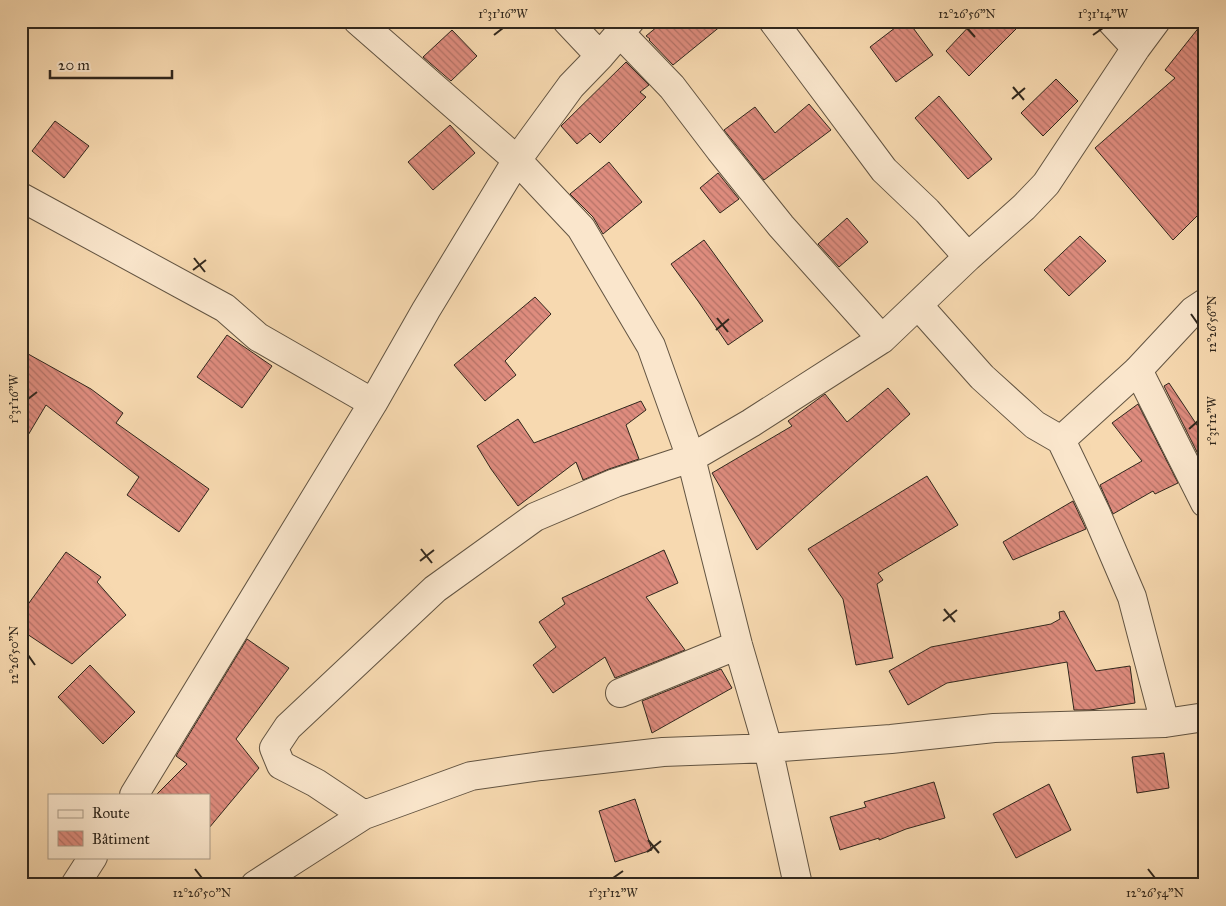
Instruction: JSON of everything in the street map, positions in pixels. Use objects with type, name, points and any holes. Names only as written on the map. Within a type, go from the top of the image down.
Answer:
[{"type":"street","points":[[358,21],[517,160],[581,228],[651,346],[691,458],[738,645],[768,748],[798,885]]},
{"type":"street","points":[[566,21],[600,56]]},
{"type":"street","points":[[1111,21],[1136,48]]},
{"type":"street","points":[[364,815],[316,783],[281,765],[274,748],[288,727],[435,589],[535,517],[615,483],[691,458],[751,423],[882,339],[968,257],[1024,207],[1046,184],[1156,21]]},
{"type":"street","points":[[773,22],[884,170],[927,211],[968,257]]},
{"type":"street","points":[[135,794],[373,404],[426,310],[517,160],[571,86],[625,27],[780,226],[882,339]]},
{"type":"street","points":[[21,197],[224,308],[258,337],[373,404]]},
{"type":"street","points":[[1062,440],[1138,370],[1193,312],[1205,303]]},
{"type":"street","points":[[918,305],[982,377],[1035,425],[1062,440],[1132,597],[1165,723]]},
{"type":"street","points":[[1138,370],[1205,503]]},
{"type":"street","points":[[620,693],[738,645]]},
{"type":"street","points":[[255,885],[364,815],[471,776],[662,752],[768,748],[891,739],[994,728],[1165,723],[1205,717]]},
{"type":"street","points":[[74,885],[92,858]]},
{"type":"building","points":[[664,21],[727,21],[673,65],[646,36]]},
{"type":"building","points":[[904,21],[908,21],[933,55],[896,82],[870,47]]},
{"type":"building","points":[[974,21],[1024,21],[969,76],[946,51]]},
{"type":"building","points":[[1204,21],[1205,208],[1173,240],[1095,148],[1175,78],[1165,70]]},
{"type":"building","points":[[452,30],[477,56],[451,81],[423,57]]},
{"type":"building","points":[[626,62],[649,85],[640,92],[646,97],[600,143],[590,133],[577,144],[561,126]]},
{"type":"building","points":[[1056,79],[1078,101],[1043,136],[1021,113]]},
{"type":"building","points":[[939,96],[992,159],[968,179],[915,118]]},
{"type":"building","points":[[809,104],[831,130],[764,180],[724,130],[755,107],[775,133]]},
{"type":"building","points":[[55,121],[89,146],[64,178],[32,151]]},
{"type":"building","points":[[450,125],[475,153],[433,190],[408,162]]},
{"type":"building","points":[[609,162],[642,202],[603,234],[593,217],[570,194]]},
{"type":"building","points":[[718,173],[739,199],[720,213],[700,188]]},
{"type":"building","points":[[847,218],[868,242],[839,267],[818,244]]},
{"type":"building","points":[[1080,236],[1106,261],[1069,296],[1044,270]]},
{"type":"building","points":[[704,240],[763,321],[728,345],[671,264]]},
{"type":"building","points":[[535,297],[551,314],[505,361],[516,375],[485,401],[454,365]]},
{"type":"building","points":[[227,335],[272,366],[242,408],[197,377]]},
{"type":"building","points":[[21,350],[91,389],[123,413],[116,423],[209,489],[179,532],[127,495],[139,477],[46,405],[21,447]]},
{"type":"building","points":[[1169,383],[1205,437],[1205,468],[1164,386]]},
{"type":"building","points":[[888,388],[910,414],[757,550],[712,473],[792,426],[788,421],[825,394],[847,422]]},
{"type":"building","points":[[641,401],[646,410],[626,425],[639,459],[583,480],[576,462],[518,506],[477,446],[518,419],[534,443]]},
{"type":"building","points":[[1138,404],[1178,483],[1155,494],[1153,491],[1113,514],[1100,485],[1142,461],[1112,423]]},
{"type":"building","points":[[927,476],[958,525],[878,573],[883,580],[877,584],[893,658],[856,665],[843,599],[808,549]]},
{"type":"building","points":[[1073,501],[1086,529],[1013,560],[1003,542]]},
{"type":"building","points":[[664,550],[678,583],[646,597],[685,650],[615,678],[605,657],[553,693],[533,665],[556,647],[539,622],[565,604],[562,598]]},
{"type":"building","points":[[66,552],[101,577],[97,582],[126,615],[72,664],[21,630],[21,614]]},
{"type":"building","points":[[1064,611],[1096,671],[1130,666],[1135,703],[1090,710],[1074,710],[1067,662],[947,683],[908,705],[889,671],[931,647],[1051,624],[1060,619],[1059,612]]},
{"type":"building","points":[[247,639],[289,668],[236,739],[259,768],[210,827],[210,794],[157,794],[187,764],[176,756]]},
{"type":"building","points":[[90,665],[135,712],[103,744],[58,697]]},
{"type":"building","points":[[721,669],[732,688],[652,733],[642,701]]},
{"type":"building","points":[[1164,753],[1169,788],[1137,793],[1132,757]]},
{"type":"building","points":[[934,782],[945,818],[906,829],[879,840],[879,838],[840,850],[830,817],[866,807],[864,802]]},
{"type":"building","points":[[1049,784],[1071,830],[1016,858],[993,814]]},
{"type":"building","points":[[635,799],[652,850],[615,862],[599,811]]}]
